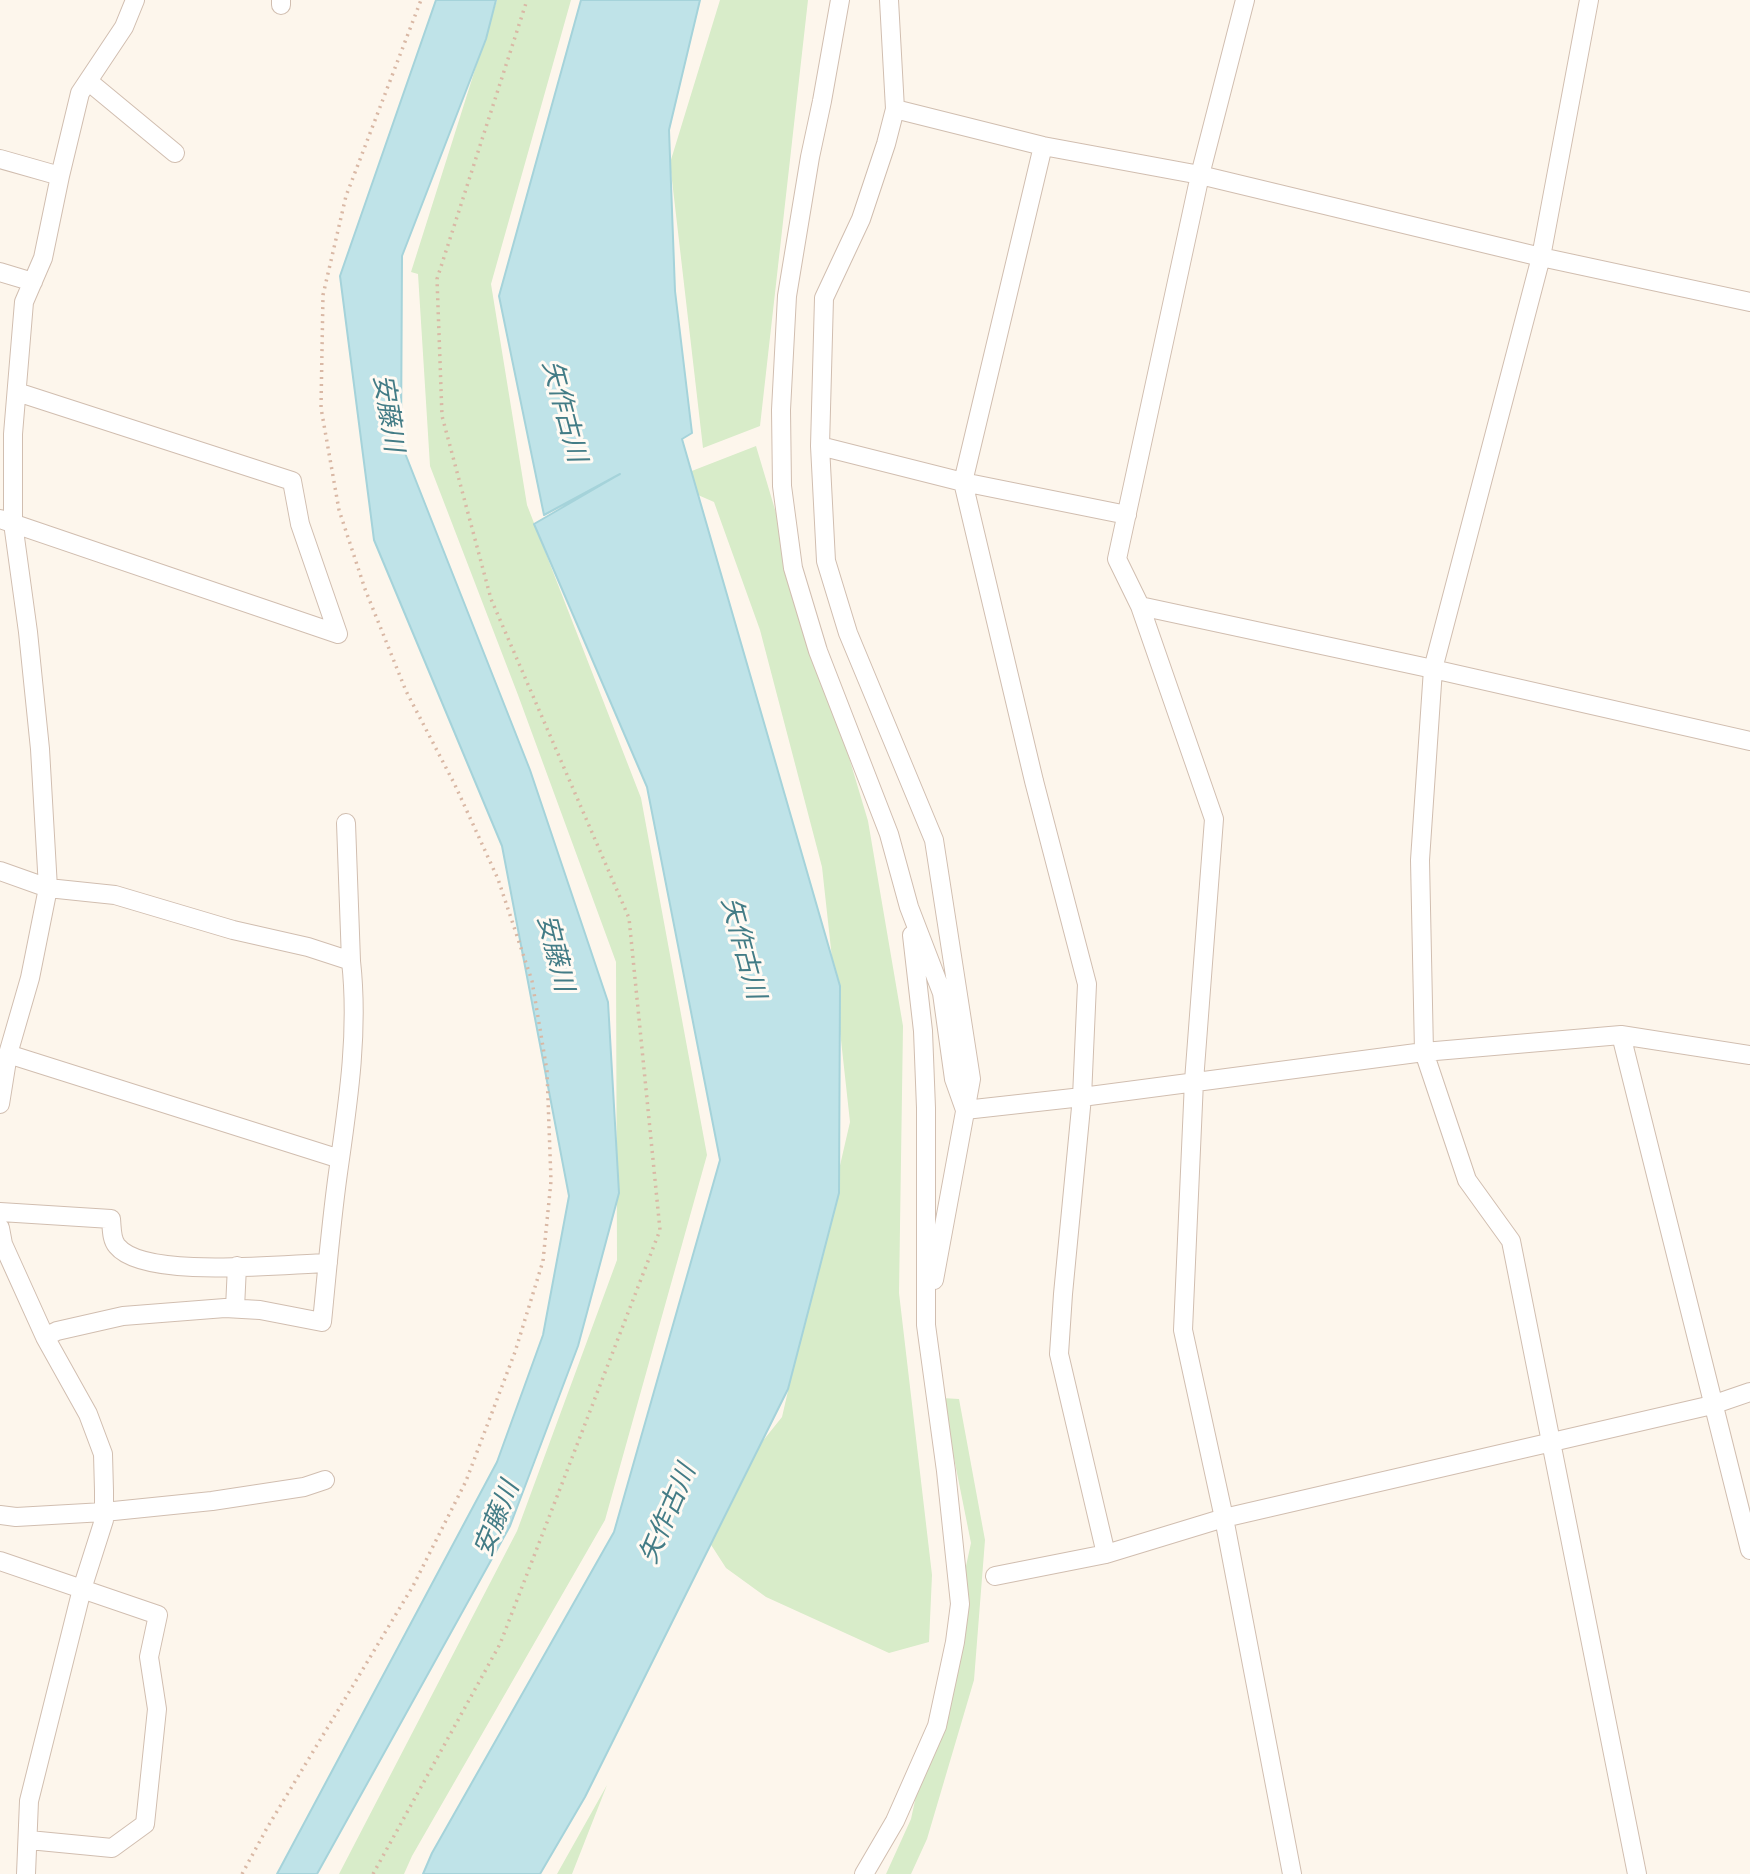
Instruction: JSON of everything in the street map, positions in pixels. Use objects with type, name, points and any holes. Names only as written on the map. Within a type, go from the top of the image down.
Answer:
[{"type":"street","points":[[0,1104],[8,1054],[30,978],[48,888],[40,749],[28,632],[7,521],[24,302],[43,258],[80,93],[124,27],[135,0]]},
{"type":"street","points":[[840,0],[787,296],[781,410],[782,486],[793,568],[813,634],[889,834],[909,908],[942,993],[954,1079],[965,1110]]},
{"type":"street","points":[[889,0],[895,109],[861,219],[824,298],[820,446],[826,561],[848,633],[934,839],[971,1079],[926,1325]]},
{"type":"street","points":[[1245,0],[1200,175],[1117,559],[1140,606],[1214,819],[1194,1081],[1183,1331],[1224,1518],[1292,1874]]},
{"type":"street","points":[[1589,0],[1541,257],[1433,669],[1420,860],[1424,1052],[1467,1180],[1511,1241],[1637,1874]]},
{"type":"street","points":[[88,82],[175,153]]},
{"type":"street","points":[[895,109],[1043,146],[1200,175],[1541,257],[1750,302]]},
{"type":"street","points":[[1043,146],[963,482],[1034,781],[1087,984],[1082,1097],[1059,1354],[1106,1554]]},
{"type":"street","points":[[0,159],[60,176]]},
{"type":"street","points":[[0,272],[33,282]]},
{"type":"street","points":[[7,521],[338,634],[300,524],[292,481],[17,392]]},
{"type":"street","points":[[820,446],[963,482],[1127,514]]},
{"type":"street","points":[[1140,606],[1750,741]]},
{"type":"street","points":[[45,1336],[123,1315],[235,1308],[322,1322],[353,1048],[346,823]]},
{"type":"street","points":[[0,871],[48,888],[115,895],[351,961]]},
{"type":"street","points":[[864,1874],[895,1821],[937,1726],[955,1642],[960,1604],[946,1471],[926,1325],[926,1108],[923,1031],[909,908]]},
{"type":"street","points":[[965,1110],[1424,1052],[1621,1035],[1750,1055]]},
{"type":"street","points":[[1621,1035],[1750,1550]]},
{"type":"street","points":[[8,1054],[340,1159]]},
{"type":"street","points":[[0,1212],[111,1219],[112,1235],[117,1246],[138,1260],[196,1268],[328,1263]]},
{"type":"street","points":[[1,1240],[45,1336],[88,1414],[103,1454],[104,1520],[82,1588],[29,1801],[26,1874]]},
{"type":"street","points":[[235,1308],[237,1266]]},
{"type":"street","points":[[995,1576],[1106,1554],[1224,1518],[1712,1405],[1750,1392]]},
{"type":"street","points":[[0,1515],[16,1517],[104,1512],[212,1501],[304,1487],[325,1480]]},
{"type":"street","points":[[0,1561],[158,1615],[149,1657],[157,1709],[145,1824],[112,1848],[29,1840]]},
{"type":"path","points":[[242,1874],[413,1586],[466,1481],[515,1352],[543,1261],[551,1181],[547,1071],[532,981],[498,879],[455,785],[406,691],[365,589],[339,510],[321,408],[323,295],[346,196],[421,0]]},
{"type":"path","points":[[373,1874],[500,1644],[660,1230],[629,918],[491,599],[442,416],[437,279],[527,0]]},
{"type":"green space","points":[[497,0],[571,0],[491,284],[527,505],[641,798],[707,1155],[605,1520],[404,1874],[339,1874],[517,1531],[617,1260],[616,962],[430,466],[418,274],[411,272]]},
{"type":"green space","points":[[720,0],[808,0],[760,426],[703,448],[670,163]]},
{"type":"green space","points":[[756,446],[868,821],[903,1026],[899,1293],[932,1575],[929,1642],[889,1653],[766,1597],[726,1568],[697,1523],[782,1417],[850,1122],[822,867],[760,630],[714,502],[666,481]]},
{"type":"green space","points":[[942,1398],[959,1399],[985,1540],[974,1680],[927,1839],[911,1874],[886,1874],[911,1819],[971,1543]]},
{"type":"green space","points":[[607,1785],[572,1874],[557,1874]]},
{"type":"water","name":"安藤川","points":[[436,0],[496,0],[486,39],[402,256],[401,443],[530,770],[608,1002],[619,1193],[578,1346],[510,1526],[317,1874],[277,1874],[497,1462],[543,1335],[569,1196],[502,846],[374,540],[340,276]]},
{"type":"water","name":"矢作古川","points":[[581,0],[700,0],[669,130],[675,291],[692,433],[682,439],[840,986],[839,1193],[788,1389],[585,1797],[540,1874],[423,1874],[432,1853],[614,1532],[720,1160],[647,787],[534,524],[620,474],[544,515],[499,296]]}]
